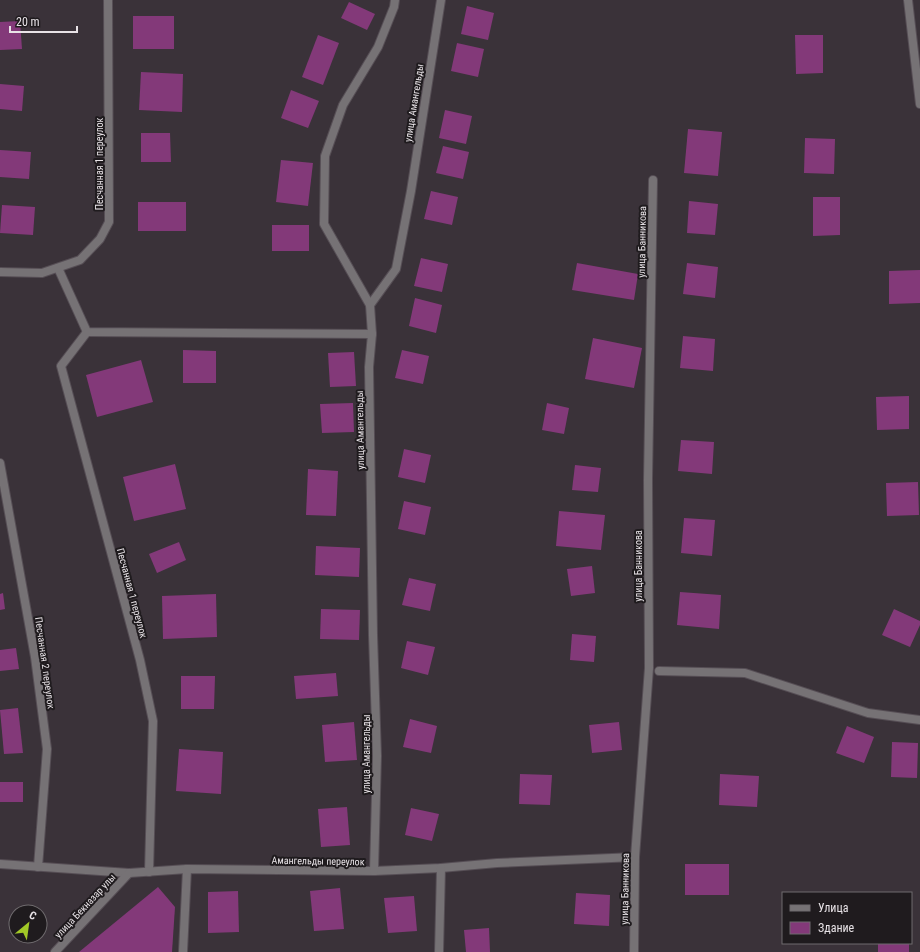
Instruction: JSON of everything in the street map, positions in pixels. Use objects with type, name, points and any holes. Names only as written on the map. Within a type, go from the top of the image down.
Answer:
[{"type":"street","name":"Песчанная 1 переулок","points":[[0,272],[42,273],[80,260],[100,239],[109,222],[108,0]]},
{"type":"street","points":[[370,305],[324,224],[325,156],[343,105],[378,47],[394,7],[395,0]]},
{"type":"street","name":"улица Амангельды","points":[[374,871],[377,756],[373,634],[369,367],[372,334],[370,305],[396,269],[411,191],[441,0]]},
{"type":"street","points":[[908,0],[920,104]]},
{"type":"street","name":"улица Банникова","points":[[634,952],[635,857],[648,668],[648,480],[653,180]]},
{"type":"street","points":[[58,268],[87,332],[372,334]]},
{"type":"street","name":"Песчанная 1 переулок","points":[[87,332],[61,366],[140,660],[153,721],[149,872]]},
{"type":"street","name":"Песчанная 2 переулок","points":[[0,463],[35,657],[46,749],[38,867]]},
{"type":"street","points":[[658,671],[746,673],[868,713],[920,720]]},
{"type":"street","name":"Амангельды переулок","points":[[0,864],[129,873],[187,869],[374,871],[441,868],[497,863],[635,857]]},
{"type":"street","points":[[439,952],[441,868]]},
{"type":"street","points":[[183,952],[187,869]]},
{"type":"street","name":"улица Бекназар улы","points":[[55,952],[129,873]]},
{"type":"building","points":[[349,2],[375,14],[367,30],[341,18]]},
{"type":"building","points":[[467,6],[494,13],[488,40],[461,34]]},
{"type":"building","points":[[133,16],[174,16],[174,49],[133,49]]},
{"type":"building","points":[[20,21],[22,49],[0,50],[0,22]]},
{"type":"building","points":[[318,35],[339,43],[323,85],[302,77]]},
{"type":"building","points":[[795,35],[823,35],[823,73],[796,74]]},
{"type":"building","points":[[457,43],[484,49],[478,77],[451,71]]},
{"type":"building","points":[[141,72],[183,74],[182,112],[139,110]]},
{"type":"building","points":[[0,84],[24,86],[22,111],[0,109]]},
{"type":"building","points":[[291,90],[319,101],[308,128],[281,118]]},
{"type":"building","points":[[445,110],[472,116],[466,144],[439,138]]},
{"type":"building","points":[[688,129],[722,132],[718,176],[684,173]]},
{"type":"building","points":[[141,133],[170,133],[171,162],[141,162]]},
{"type":"building","points":[[805,138],[835,139],[834,174],[804,173]]},
{"type":"building","points":[[443,146],[469,152],[463,179],[436,173]]},
{"type":"building","points":[[0,150],[31,152],[29,179],[0,177]]},
{"type":"building","points":[[281,160],[313,163],[308,206],[276,202]]},
{"type":"building","points":[[431,191],[458,197],[452,225],[424,219]]},
{"type":"building","points":[[813,197],[840,197],[840,235],[813,236]]},
{"type":"building","points":[[689,201],[718,204],[715,235],[687,233]]},
{"type":"building","points":[[138,202],[186,202],[186,231],[138,231]]},
{"type":"building","points":[[2,205],[35,207],[33,235],[0,233]]},
{"type":"building","points":[[272,225],[309,225],[309,251],[272,251]]},
{"type":"building","points":[[421,258],[448,264],[442,292],[414,286]]},
{"type":"building","points":[[577,263],[638,274],[634,300],[572,290]]},
{"type":"building","points":[[687,263],[718,267],[715,298],[683,294]]},
{"type":"building","points":[[920,270],[920,303],[889,304],[889,271]]},
{"type":"building","points":[[415,298],[442,305],[436,333],[409,326]]},
{"type":"building","points":[[683,336],[715,339],[713,371],[680,368]]},
{"type":"building","points":[[593,338],[642,348],[634,388],[585,379]]},
{"type":"building","points":[[183,350],[216,351],[216,383],[183,383]]},
{"type":"building","points":[[402,350],[429,356],[423,384],[395,378]]},
{"type":"building","points":[[354,352],[356,386],[330,387],[328,353]]},
{"type":"building","points":[[141,360],[153,402],[97,417],[86,375]]},
{"type":"building","points":[[909,396],[909,429],[877,430],[876,397]]},
{"type":"building","points":[[353,403],[354,432],[322,433],[320,404]]},
{"type":"building","points":[[547,403],[569,408],[564,434],[542,430]]},
{"type":"building","points":[[681,440],[714,442],[712,474],[678,471]]},
{"type":"building","points":[[404,449],[431,455],[425,483],[398,477]]},
{"type":"building","points":[[175,464],[186,509],[134,521],[123,477]]},
{"type":"building","points":[[575,465],[601,468],[598,492],[572,490]]},
{"type":"building","points":[[308,469],[338,471],[336,516],[306,515]]},
{"type":"building","points":[[918,482],[919,515],[887,516],[886,483]]},
{"type":"building","points":[[404,501],[431,507],[425,535],[398,529]]},
{"type":"building","points":[[559,511],[605,515],[601,550],[556,546]]},
{"type":"building","points":[[684,518],[715,520],[712,556],[681,553]]},
{"type":"building","points":[[179,542],[186,560],[157,573],[149,554]]},
{"type":"building","points":[[316,546],[360,548],[359,577],[315,575]]},
{"type":"building","points":[[592,566],[595,593],[571,596],[567,569]]},
{"type":"building","points":[[409,578],[436,584],[430,611],[402,605]]},
{"type":"building","points":[[680,592],[721,595],[719,629],[677,625]]},
{"type":"building","points":[[3,593],[5,609],[0,610],[0,594]]},
{"type":"building","points":[[216,594],[217,637],[163,639],[162,596]]},
{"type":"building","points":[[321,609],[360,610],[359,640],[320,639]]},
{"type":"building","points":[[894,609],[920,621],[920,625],[910,647],[882,635]]},
{"type":"building","points":[[572,634],[596,636],[594,662],[570,660]]},
{"type":"building","points":[[407,641],[435,647],[428,675],[401,668]]},
{"type":"building","points":[[16,648],[19,669],[0,671],[0,650]]},
{"type":"building","points":[[336,673],[338,696],[296,699],[294,676]]},
{"type":"building","points":[[181,676],[215,676],[214,709],[181,709]]},
{"type":"building","points":[[18,708],[23,753],[4,754],[0,710]]},
{"type":"building","points":[[410,719],[437,726],[431,753],[403,747]]},
{"type":"building","points":[[354,722],[357,760],[325,762],[322,725]]},
{"type":"building","points":[[619,722],[622,750],[592,753],[589,725]]},
{"type":"building","points":[[847,726],[874,737],[864,763],[836,753]]},
{"type":"building","points":[[892,742],[918,743],[917,778],[891,777]]},
{"type":"building","points":[[179,749],[223,752],[221,794],[176,791]]},
{"type":"building","points":[[520,774],[552,775],[550,805],[519,804]]},
{"type":"building","points":[[720,774],[759,776],[757,807],[719,805]]},
{"type":"building","points":[[0,782],[23,782],[23,802],[0,802]]},
{"type":"building","points":[[347,807],[350,845],[321,847],[318,809]]},
{"type":"building","points":[[411,808],[439,814],[432,841],[405,835]]},
{"type":"building","points":[[685,864],[729,864],[729,895],[685,895]]},
{"type":"building","points":[[158,887],[175,907],[172,952],[79,952]]},
{"type":"building","points":[[340,888],[344,929],[314,931],[310,891]]},
{"type":"building","points":[[238,891],[239,932],[208,933],[208,892]]},
{"type":"building","points":[[576,893],[610,895],[609,926],[574,924]]},
{"type":"building","points":[[414,896],[417,931],[388,933],[384,898]]},
{"type":"building","points":[[489,928],[490,952],[466,952],[464,930]]},
{"type":"building","points":[[878,944],[909,944],[909,952],[878,952]]}]
